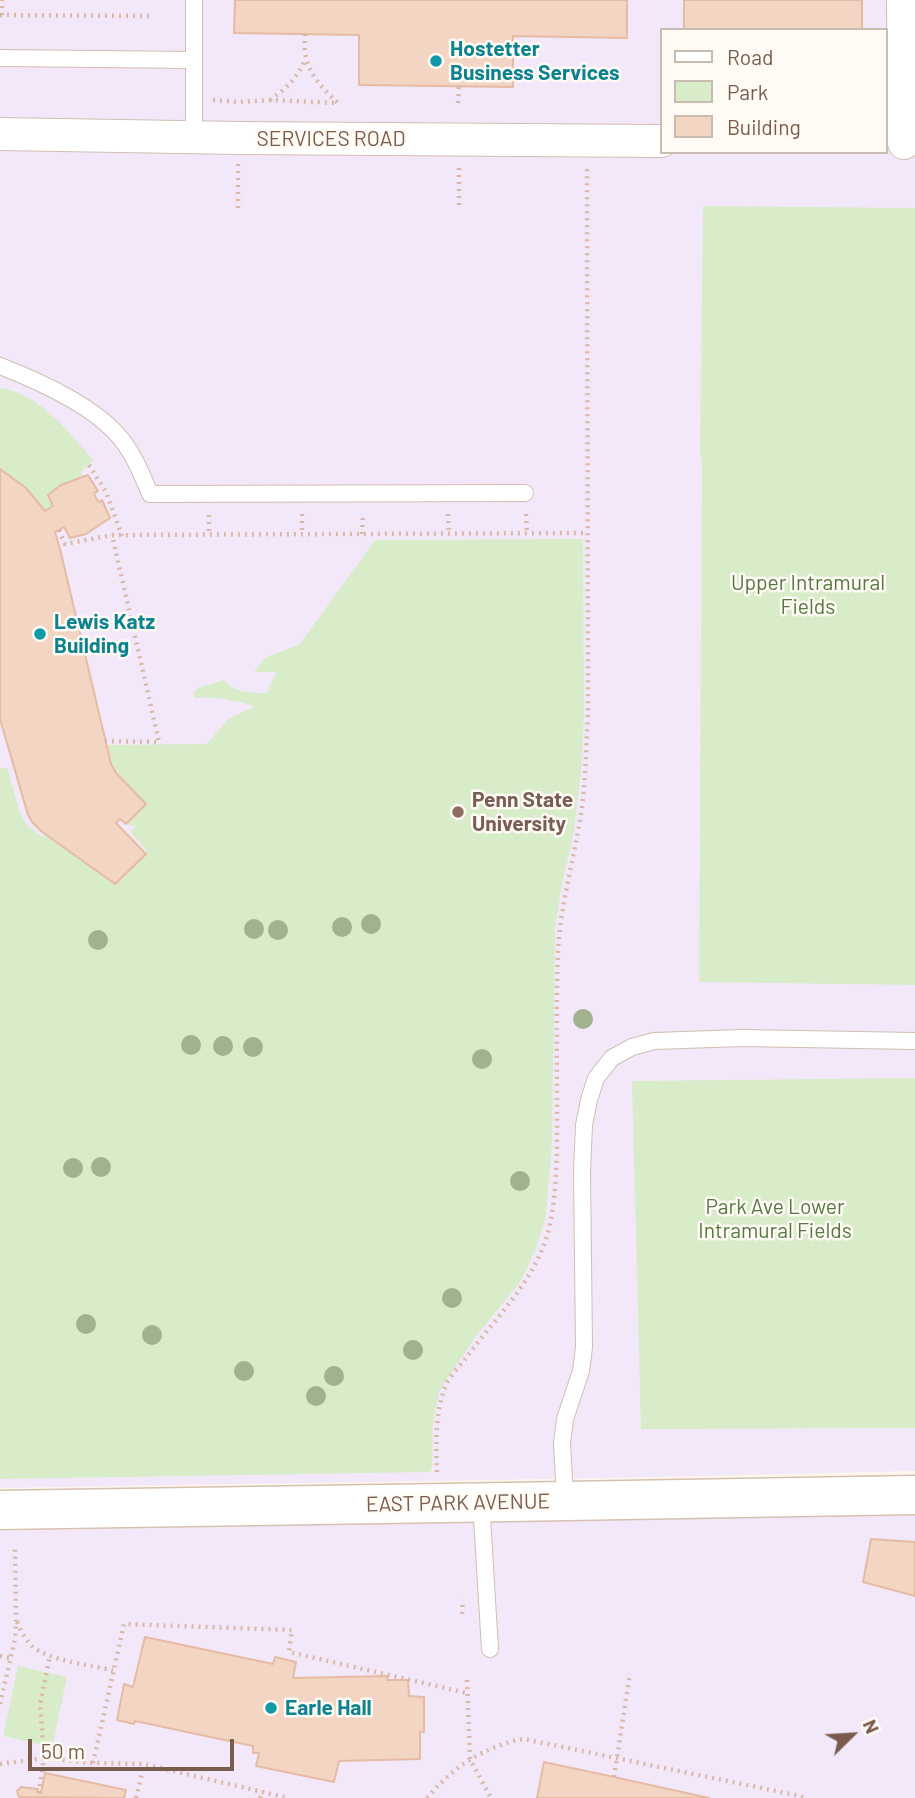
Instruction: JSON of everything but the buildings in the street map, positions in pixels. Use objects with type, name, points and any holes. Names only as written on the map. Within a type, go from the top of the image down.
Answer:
[{"type":"main road","name":"EAST PARK AVENUE","points":[[0,1510],[915,1495]]},
{"type":"street","points":[[901,143],[903,0]]},
{"type":"street","name":"SERVICES ROAD","points":[[0,134],[660,141]]},
{"type":"lane","points":[[194,0],[194,137]]},
{"type":"lane","points":[[0,58],[193,60]]},
{"type":"lane","points":[[0,366],[20,373],[64,396],[91,412],[116,433],[133,457],[149,494],[525,493]]},
{"type":"lane","points":[[565,1500],[562,1443],[565,1419],[581,1371],[584,1347],[584,1125],[596,1078],[612,1058],[632,1047],[654,1041],[742,1038],[915,1041]]},
{"type":"lane","points":[[481,1502],[489,1649]]},
{"type":"path","points":[[2,0],[1,15],[154,16]]},
{"type":"path","points":[[194,100],[338,103],[314,75],[306,59],[305,34]]},
{"type":"path","points":[[270,100],[297,76],[306,59]]},
{"type":"path","points":[[458,86],[458,103]]},
{"type":"path","points":[[437,1476],[437,1424],[443,1391],[485,1332],[524,1285],[551,1220],[557,1129],[559,946],[581,816],[588,699],[587,158]]},
{"type":"path","points":[[238,160],[238,209]]},
{"type":"path","points":[[459,167],[459,209]]},
{"type":"path","points":[[89,465],[106,492],[122,536]]},
{"type":"path","points":[[59,530],[65,544],[112,535],[588,533]]},
{"type":"path","points":[[105,741],[159,742],[112,535]]},
{"type":"path","points":[[0,1704],[15,1639],[15,1549]]},
{"type":"path","points":[[16,1621],[25,1639],[34,1648],[50,1656],[113,1670]]},
{"type":"path","points":[[93,1763],[124,1624],[292,1630],[289,1652],[467,1693]]},
{"type":"path","points":[[0,1656],[10,1658]]},
{"type":"path","points":[[39,1793],[44,1758],[40,1704],[50,1656]]},
{"type":"path","points":[[614,1777],[630,1674]]},
{"type":"path","points":[[467,1680],[470,1759],[491,1798]]},
{"type":"path","points":[[427,1798],[456,1768],[470,1759],[504,1743],[524,1739],[804,1798]]},
{"type":"path","points":[[0,1764],[44,1758],[144,1764],[288,1798]]},
{"type":"path","points":[[136,1798],[144,1764]]},
{"type":"path","points":[[260,1798],[263,1791]]},
{"type":"shaded area","name":"Penn State University","points":[[0,0],[915,0],[915,1471],[0,1488]]},
{"type":"shaded area","points":[[915,1513],[915,1798],[0,1798],[0,1531],[552,1518]]},
{"type":"green space","name":"Upper Intramural Fields","points":[[703,206],[915,208],[915,985],[699,982]]},
{"type":"green space","points":[[0,388],[14,391],[40,405],[93,460],[81,472],[83,477],[61,485],[48,495],[53,506],[45,511],[26,488],[0,469]]},
{"type":"green space","points":[[583,539],[584,713],[581,773],[573,836],[555,929],[552,1143],[546,1216],[527,1269],[518,1285],[476,1336],[439,1391],[433,1424],[432,1469],[429,1472],[0,1479],[0,768],[7,768],[20,813],[27,825],[42,837],[45,834],[115,884],[147,851],[130,832],[136,826],[126,824],[146,804],[116,773],[106,745],[207,744],[228,719],[255,706],[218,698],[195,698],[193,693],[198,688],[224,680],[238,690],[267,693],[276,672],[254,672],[265,658],[300,644],[375,540]]},
{"type":"green space","name":"Park Ave Lower Intramural Fields","points":[[915,1078],[915,1428],[641,1429],[632,1081]]},
{"type":"green space","points":[[18,1666],[67,1677],[52,1747],[3,1736]]},
{"type":"place","name":"Hostetter Business Services","points":[[436,61]]},
{"type":"place","name":"Lewis Katz Building","points":[[40,634]]},
{"type":"place","name":"Penn State University","points":[[458,812]]},
{"type":"place","name":"Earle Hall","points":[[271,1708]]}]
